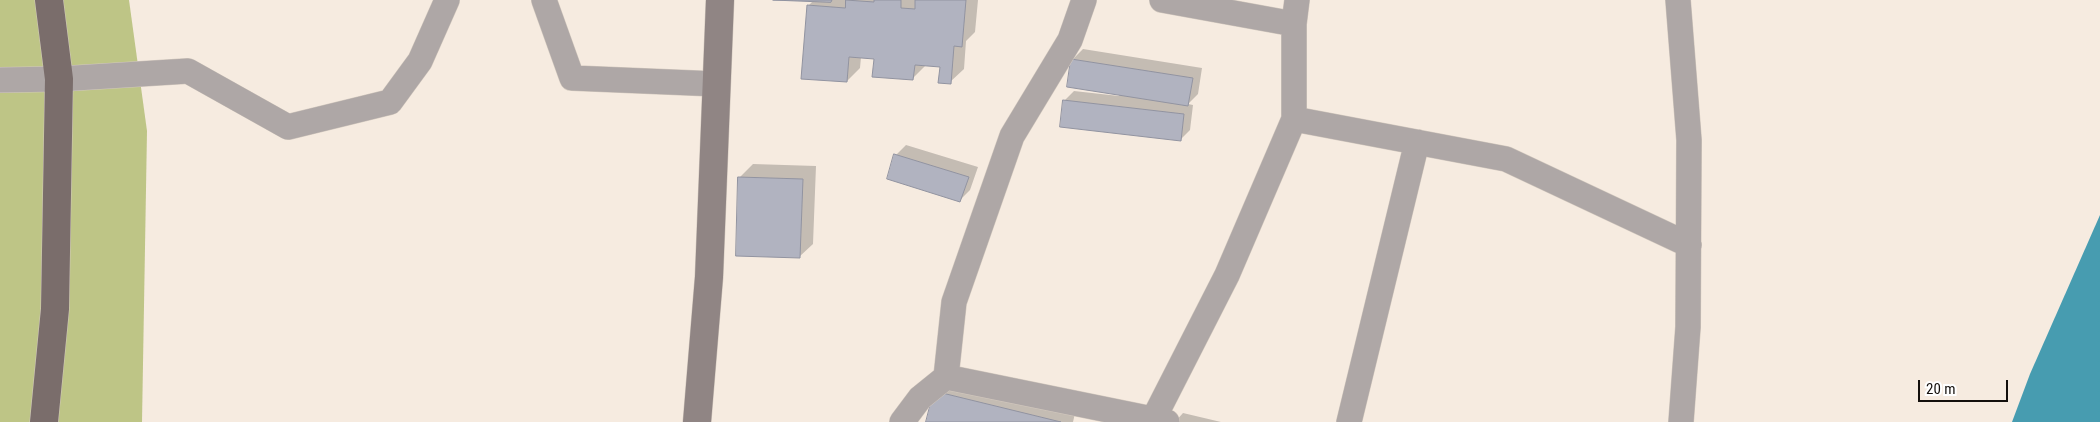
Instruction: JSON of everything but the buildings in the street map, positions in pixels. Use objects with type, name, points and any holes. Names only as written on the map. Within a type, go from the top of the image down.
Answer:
[{"type":"main road","points":[[44,422],[55,309],[59,79],[49,0]]},
{"type":"main road","points":[[696,422],[710,276],[720,0]]},
{"type":"street","points":[[0,80],[59,79],[188,71],[288,127],[390,102],[420,61],[447,0]]},
{"type":"street","points":[[544,0],[572,78],[717,84]]},
{"type":"street","points":[[902,422],[920,398],[946,377],[954,302],[1012,136],[1070,40],[1084,0]]},
{"type":"street","points":[[946,377],[1158,421],[1227,275],[1294,120],[1296,12],[1162,0]]},
{"type":"street","points":[[1678,0],[1689,140],[1688,327],[1681,422]]},
{"type":"street","points":[[1294,120],[1506,159],[1689,245]]},
{"type":"street","points":[[1349,422],[1417,142]]},
{"type":"green space","points":[[0,0],[129,0],[147,131],[142,422],[0,422]]},
{"type":"water","points":[[2100,215],[2100,422],[2012,422],[2030,374]]}]
